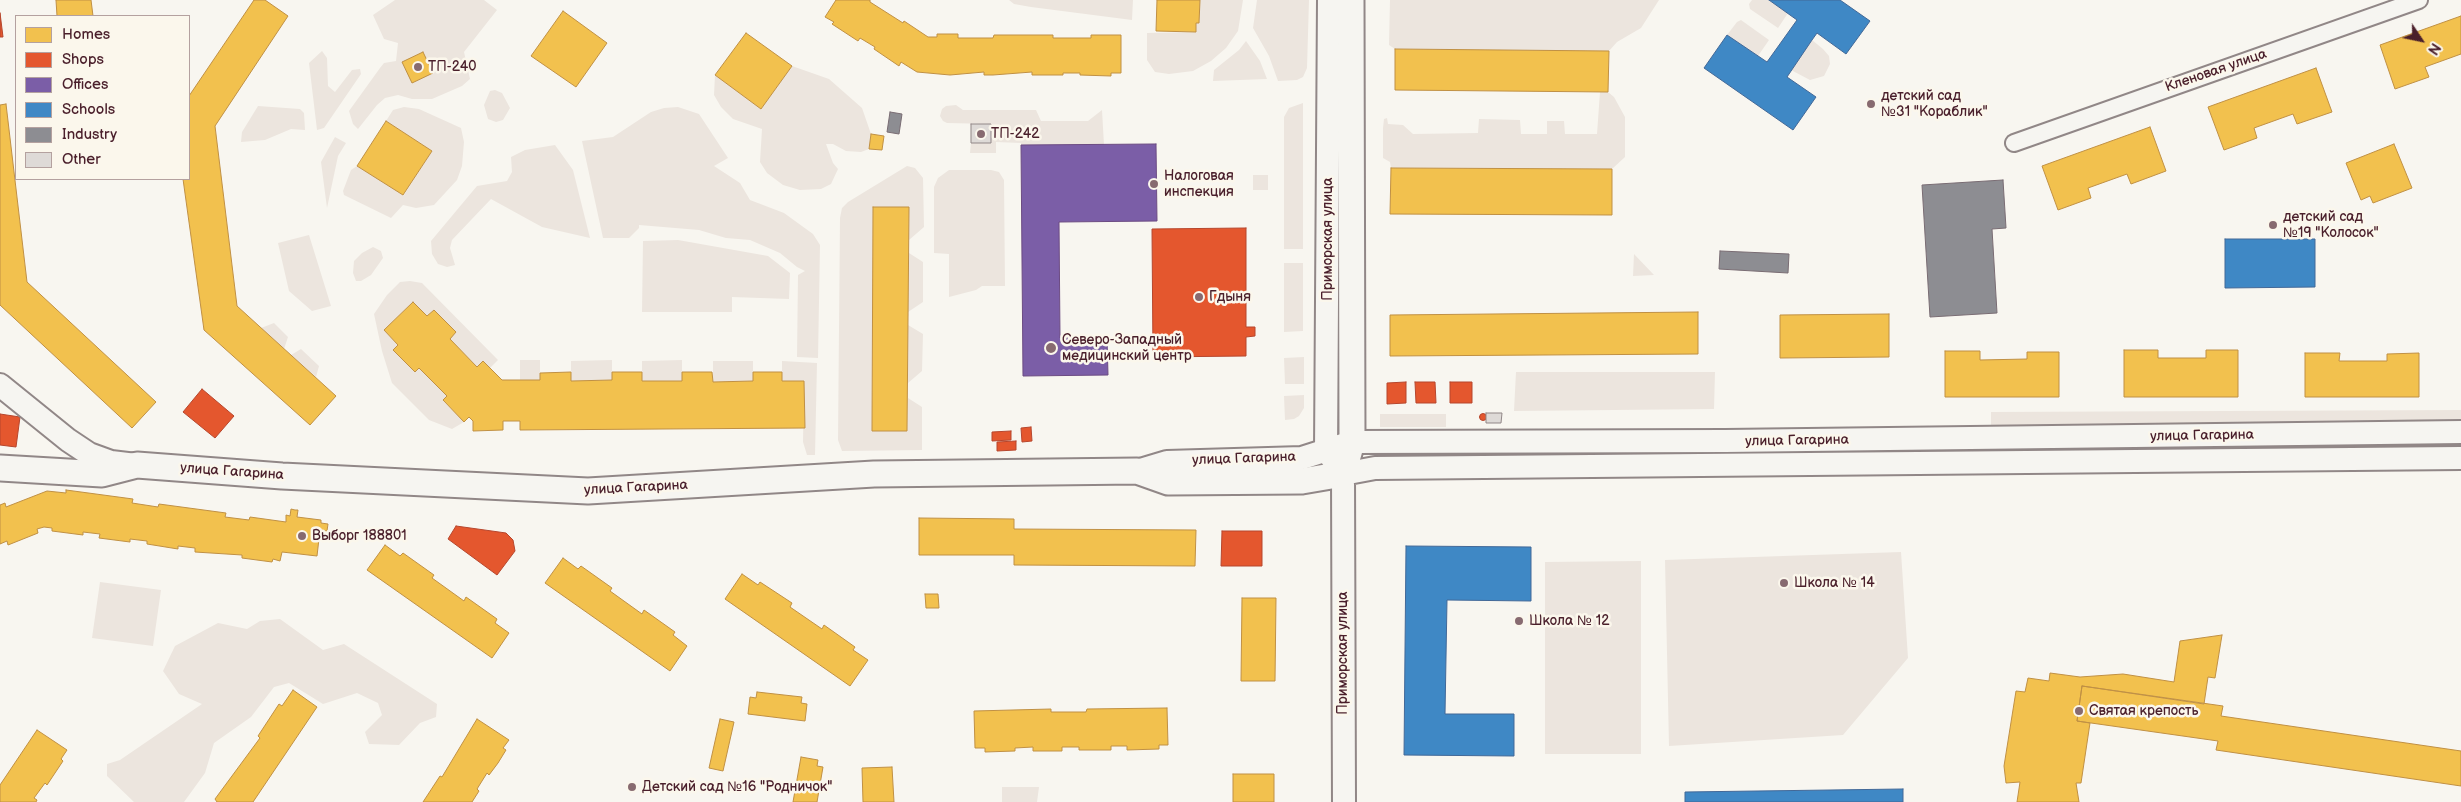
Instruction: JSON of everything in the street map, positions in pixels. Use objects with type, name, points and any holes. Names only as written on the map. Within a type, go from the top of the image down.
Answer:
[{"type":"main road","name":"Приморская улица","points":[[1326,450],[1329,0]]},
{"type":"main road","name":"Приморская улица","points":[[1344,802],[1342,474],[1352,442],[1351,0]]},
{"type":"main road","name":"улица Гагарина","points":[[0,385],[89,454],[111,462],[282,476],[588,491],[874,474],[1137,471],[1167,462],[1302,458],[1352,442],[1725,441],[2461,432]]},
{"type":"main road","points":[[1326,450],[1342,474]]},
{"type":"main road","name":"улица Гагарина","points":[[1137,471],[1168,482],[1302,481],[1375,468],[2461,458]]},
{"type":"main road","name":"улица Гагарина","points":[[0,468],[102,474],[137,465]]},
{"type":"street","name":"Кленовая улица","points":[[2014,143],[2419,0]]},
{"type":"shaded area","points":[[395,0],[484,0],[497,10],[464,52],[470,79],[462,86],[432,99],[412,99],[398,95],[385,98],[358,129],[353,124],[349,111],[384,63],[396,61],[398,43],[384,39],[373,15]]},
{"type":"shaded area","points":[[1009,0],[1133,0],[1132,20],[1031,7],[1014,4]]},
{"type":"shaded area","points":[[1200,0],[1243,0],[1238,31],[1226,48],[1211,61],[1193,71],[1169,74],[1155,72],[1147,60],[1147,33],[1195,32],[1196,23],[1199,23]]},
{"type":"shaded area","points":[[1257,0],[1309,0],[1307,68],[1303,77],[1297,80],[1278,81],[1269,56],[1253,28]]},
{"type":"shaded area","points":[[1390,0],[1659,0],[1641,28],[1617,42],[1609,51],[1395,49],[1389,45]]},
{"type":"shaded area","points":[[1752,0],[1769,0],[1788,13],[1778,28],[1750,9],[1749,4]]},
{"type":"shaded area","points":[[1741,20],[1769,40],[1758,56],[1727,35],[1737,22]]},
{"type":"shaded area","points":[[1812,40],[1829,56],[1830,64],[1824,76],[1810,80],[1791,70]]},
{"type":"shaded area","points":[[1246,41],[1260,61],[1267,79],[1213,81],[1214,70],[1239,50]]},
{"type":"shaded area","points":[[322,51],[327,58],[328,86],[335,92],[352,70],[360,69],[361,74],[324,128],[317,130],[309,63]]},
{"type":"shaded area","points":[[792,66],[829,79],[862,108],[871,134],[869,149],[861,152],[846,151],[833,144],[826,144],[833,163],[838,169],[831,184],[821,189],[800,190],[783,185],[767,173],[760,162],[762,129],[733,119],[721,107],[714,95],[715,75],[761,109]]},
{"type":"shaded area","points":[[495,90],[502,93],[510,108],[503,120],[496,122],[488,119],[484,105],[490,91]]},
{"type":"shaded area","points":[[1600,92],[1608,92],[1614,97],[1625,117],[1625,157],[1612,169],[1391,168],[1390,162],[1383,158],[1383,128],[1384,119],[1387,118],[1388,124],[1403,125],[1413,134],[1478,133],[1479,119],[1520,120],[1521,134],[1547,134],[1547,121],[1564,121],[1565,134],[1597,134]]},
{"type":"shaded area","points":[[1303,103],[1303,249],[1284,249],[1284,117],[1289,108]]},
{"type":"shaded area","points":[[956,105],[963,110],[1036,110],[1041,121],[1088,121],[1102,110],[1104,145],[1021,145],[1021,143],[996,142],[996,153],[970,153],[971,143],[991,143],[991,124],[947,123],[943,121],[940,116],[942,109],[946,106]]},
{"type":"shaded area","points":[[258,106],[300,109],[304,113],[305,130],[291,129],[265,140],[241,142],[242,132]]},
{"type":"shaded area","points":[[404,107],[419,109],[461,128],[464,142],[462,166],[457,180],[434,205],[416,208],[403,205],[391,218],[344,195],[343,191],[351,170],[357,166],[404,195],[432,151],[386,121],[393,110]]},
{"type":"shaded area","points":[[678,107],[699,114],[728,158],[714,166],[740,183],[750,200],[784,213],[813,234],[820,245],[818,358],[797,357],[798,275],[805,271],[780,253],[750,240],[726,238],[699,230],[639,225],[639,228],[629,238],[603,238],[582,141],[613,137],[651,112],[664,108]]},
{"type":"shaded area","points":[[335,137],[346,143],[338,156],[327,208],[321,162]]},
{"type":"shaded area","points":[[555,145],[573,170],[590,238],[542,227],[491,199],[452,240],[450,248],[455,265],[447,267],[438,264],[432,254],[431,241],[477,186],[507,181],[512,172],[511,157],[525,150]]},
{"type":"shaded area","points":[[907,166],[915,168],[923,178],[924,227],[909,240],[909,207],[873,207],[872,431],[907,431],[908,398],[922,407],[922,450],[842,451],[838,440],[840,218],[842,208],[848,202]]},
{"type":"shaded area","points":[[949,170],[991,170],[999,172],[1004,180],[1005,286],[982,286],[976,290],[949,297],[949,254],[934,253],[934,187],[938,178]]},
{"type":"shaded area","points":[[1253,175],[1268,175],[1268,190],[1253,190]]},
{"type":"shaded area","points":[[309,235],[331,306],[312,311],[289,291],[278,243]]},
{"type":"shaded area","points":[[678,240],[768,256],[790,273],[789,299],[732,297],[732,312],[642,312],[643,241]]},
{"type":"shaded area","points":[[373,247],[381,251],[383,258],[371,275],[361,281],[356,281],[353,273],[354,261],[362,253]]},
{"type":"shaded area","points":[[909,253],[923,262],[923,302],[908,312]]},
{"type":"shaded area","points":[[1634,254],[1654,275],[1633,276]]},
{"type":"shaded area","points":[[1284,263],[1303,263],[1303,331],[1284,332]]},
{"type":"shaded area","points":[[400,282],[422,283],[498,360],[490,368],[483,361],[477,367],[450,339],[434,310],[427,316],[413,302],[384,330],[398,345],[393,350],[415,372],[419,368],[447,396],[443,401],[464,422],[452,429],[429,420],[392,383],[382,351],[374,314],[387,295]]},
{"type":"shaded area","points":[[274,323],[288,337],[284,349],[261,328]]},
{"type":"shaded area","points":[[908,325],[923,334],[922,371],[908,383]]},
{"type":"shaded area","points":[[301,349],[319,366],[316,377],[291,355]]},
{"type":"shaded area","points":[[1304,357],[1304,384],[1285,384],[1284,358]]},
{"type":"shaded area","points":[[520,360],[540,360],[540,380],[520,380]]},
{"type":"shaded area","points":[[612,360],[612,380],[571,381],[571,361]]},
{"type":"shaded area","points":[[682,360],[682,381],[642,381],[642,361]]},
{"type":"shaded area","points":[[713,361],[753,361],[753,381],[713,382]]},
{"type":"shaded area","points":[[782,361],[817,363],[815,455],[807,455],[803,442],[804,381],[782,381]]},
{"type":"shaded area","points":[[1516,372],[1715,372],[1714,409],[1514,411]]},
{"type":"shaded area","points":[[1304,395],[1304,408],[1299,416],[1294,419],[1285,420],[1284,396]]},
{"type":"shaded area","points":[[2461,410],[2461,420],[1991,427],[1991,412]]},
{"type":"shaded area","points":[[1380,414],[1446,414],[1446,427],[1380,427]]},
{"type":"shaded area","points":[[1901,552],[1908,658],[1843,735],[1669,746],[1665,560]]},
{"type":"shaded area","points":[[1641,561],[1641,754],[1545,754],[1545,562]]},
{"type":"shaded area","points":[[100,582],[161,590],[153,646],[92,638]]},
{"type":"shaded area","points":[[280,619],[323,650],[344,644],[437,704],[436,717],[420,723],[399,745],[369,744],[365,732],[382,715],[378,703],[357,693],[323,704],[289,683],[274,687],[251,717],[214,743],[205,773],[184,802],[134,802],[107,776],[107,764],[120,760],[202,704],[179,694],[163,671],[175,646],[218,623],[247,629],[260,621]]},
{"type":"shaded area","points":[[1002,787],[1039,787],[1037,802],[1002,802]]},
{"type":"building: Homes","points":[[56,0],[91,0],[93,15],[57,15]]},
{"type":"building: Homes","points":[[254,0],[265,0],[288,16],[215,126],[237,306],[336,396],[310,425],[204,330],[183,180],[190,180],[190,95]]},
{"type":"building: Homes","points":[[836,0],[870,0],[870,2],[928,37],[937,37],[937,34],[958,34],[958,38],[993,38],[994,35],[1053,35],[1053,38],[1091,38],[1091,35],[1121,35],[1121,73],[1111,73],[1111,76],[1080,75],[1080,73],[1032,75],[1032,72],[984,75],[984,72],[950,75],[917,72],[901,62],[899,66],[874,49],[875,47],[860,38],[858,41],[832,24],[834,22],[825,17]]},
{"type":"building: Homes","points":[[1157,0],[1200,0],[1199,23],[1196,23],[1196,32],[1156,31]]},
{"type":"building: Homes","points":[[563,11],[607,43],[576,87],[531,56]]},
{"type":"building: Homes","points":[[2461,16],[2461,54],[2425,67],[2429,77],[2395,89],[2380,45]]},
{"type":"building: Homes","points":[[746,33],[792,66],[761,109],[715,75]]},
{"type":"building: Homes","points":[[1395,49],[1609,51],[1608,92],[1395,90]]},
{"type":"building: Homes","name":"ТП-240","points":[[423,52],[433,73],[412,83],[402,62]]},
{"type":"building: Homes","points":[[2316,68],[2332,112],[2297,124],[2293,114],[2254,128],[2257,138],[2224,150],[2208,107]]},
{"type":"building: Homes","points":[[6,104],[27,282],[156,402],[132,428],[0,305],[0,105]]},
{"type":"building: Homes","points":[[386,121],[432,151],[403,195],[357,166]]},
{"type":"building: Homes","points":[[2150,127],[2166,171],[2131,184],[2127,174],[2088,188],[2091,198],[2058,210],[2042,166]]},
{"type":"building: Homes","points":[[871,134],[884,136],[882,150],[869,149]]},
{"type":"building: Homes","points":[[2394,144],[2412,188],[2373,203],[2370,196],[2361,200],[2346,163]]},
{"type":"building: Homes","points":[[1391,168],[1612,169],[1612,215],[1390,214]]},
{"type":"building: Homes","points":[[873,207],[909,207],[907,431],[872,431]]},
{"type":"building: Homes","points":[[413,302],[427,316],[434,310],[456,332],[450,339],[477,367],[483,361],[502,380],[540,380],[540,373],[571,372],[571,381],[612,380],[612,372],[642,372],[642,381],[682,381],[682,372],[712,372],[713,382],[753,381],[753,372],[782,372],[782,381],[804,381],[805,428],[520,430],[520,421],[503,421],[503,430],[473,431],[473,421],[469,417],[464,422],[443,400],[447,396],[419,368],[415,372],[393,350],[398,345],[384,330]]},
{"type":"building: Homes","points":[[1698,312],[1698,354],[1390,356],[1390,315]]},
{"type":"building: Homes","points":[[1889,314],[1889,357],[1780,358],[1780,315]]},
{"type":"building: Homes","points":[[2124,350],[2158,350],[2158,358],[2206,358],[2206,350],[2238,350],[2238,397],[2124,397]]},
{"type":"building: Homes","points":[[1945,351],[1980,351],[1980,360],[2027,359],[2027,352],[2059,352],[2059,397],[1945,397]]},
{"type":"building: Homes","points":[[2305,353],[2340,353],[2339,361],[2387,361],[2387,354],[2419,353],[2419,397],[2305,397]]},
{"type":"building: Homes","points":[[66,490],[133,499],[132,503],[158,507],[159,504],[226,513],[225,517],[249,520],[250,517],[286,522],[286,515],[290,516],[291,509],[298,510],[297,517],[321,520],[321,523],[328,524],[327,531],[320,530],[317,556],[282,552],[280,561],[273,559],[272,562],[242,558],[242,555],[195,552],[195,548],[178,546],[178,549],[147,544],[147,541],[130,539],[130,542],[99,538],[100,534],[83,532],[83,535],[52,531],[52,528],[44,527],[37,529],[38,533],[8,545],[7,541],[0,544],[0,505],[5,503],[6,507],[47,491],[66,493]]},
{"type":"building: Homes","points":[[919,518],[1014,519],[1014,529],[1196,530],[1195,566],[1014,565],[1014,555],[919,555]]},
{"type":"building: Homes","points":[[385,545],[400,556],[403,553],[434,575],[432,578],[464,601],[466,597],[497,619],[495,623],[509,633],[492,658],[367,570]]},
{"type":"building: Homes","points":[[563,558],[578,569],[581,566],[612,588],[610,591],[642,614],[644,610],[675,632],[673,635],[687,646],[670,671],[545,583]]},
{"type":"building: Homes","points":[[742,574],[758,585],[760,582],[792,603],[790,607],[822,629],[824,625],[855,647],[853,650],[868,660],[850,686],[725,599]]},
{"type":"building: Homes","points":[[925,594],[938,594],[939,608],[926,608]]},
{"type":"building: Homes","points":[[1242,598],[1276,598],[1275,681],[1241,681]]},
{"type":"building: Homes","points":[[2222,635],[2215,678],[2208,677],[2204,704],[2082,686],[2077,721],[2090,723],[2081,783],[2076,783],[2079,802],[2017,802],[2020,782],[2006,783],[2004,766],[2016,691],[2025,692],[2028,678],[2049,681],[2050,673],[2080,677],[2123,674],[2174,682],[2180,641]]},
{"type":"building: Homes","points":[[2082,686],[2223,706],[2221,716],[2461,751],[2461,786],[2216,750],[2218,741],[2077,721]]},
{"type":"building: Homes","points":[[293,690],[317,707],[253,802],[217,802],[215,799],[260,738],[258,736],[279,704],[282,706]]},
{"type":"building: Homes","points":[[757,692],[802,697],[801,703],[807,704],[805,721],[748,714],[750,697],[756,698]]},
{"type":"building: Homes","points":[[1167,708],[1168,745],[1159,745],[1159,749],[1127,750],[1127,746],[1111,746],[1111,750],[1079,750],[1079,747],[1062,747],[1062,751],[1033,751],[1033,747],[1015,748],[1015,751],[985,752],[985,748],[975,748],[974,711],[1051,709],[1051,712],[1086,712],[1087,709]]},
{"type":"building: Homes","points":[[477,719],[509,740],[503,748],[506,750],[498,763],[489,775],[487,773],[477,789],[479,791],[472,802],[423,802],[440,776],[442,777]]},
{"type":"building: Homes","points":[[720,719],[734,722],[723,771],[709,768]]},
{"type":"building: Homes","points":[[37,730],[67,750],[61,759],[63,761],[47,785],[45,783],[34,798],[37,800],[36,802],[0,802],[0,785]]},
{"type":"building: Homes","points":[[801,757],[818,760],[817,766],[823,767],[817,802],[793,802]]},
{"type":"building: Homes","points":[[892,767],[894,802],[863,802],[862,768]]},
{"type":"building: Homes","points":[[1233,774],[1274,774],[1274,802],[1233,802]]},
{"type":"building: Shops","points":[[0,13],[3,37],[0,37]]},
{"type":"building: Shops","name":"Гдыня","points":[[1246,228],[1246,327],[1255,327],[1255,336],[1246,337],[1246,356],[1153,357],[1152,229]]},
{"type":"building: Shops","points":[[1406,382],[1406,403],[1387,404],[1387,383]]},
{"type":"building: Shops","points":[[1415,382],[1435,382],[1436,403],[1416,403]]},
{"type":"building: Shops","points":[[1450,382],[1472,382],[1472,403],[1450,403]]},
{"type":"building: Shops","points":[[202,389],[234,416],[215,438],[183,412]]},
{"type":"building: Shops","points":[[1483,413],[1487,417],[1483,421],[1479,417]]},
{"type":"building: Shops","points":[[0,414],[20,417],[16,447],[0,445]]},
{"type":"building: Shops","points":[[1031,427],[1032,441],[1022,442],[1021,428]]},
{"type":"building: Shops","points":[[1011,431],[1011,440],[992,441],[992,432]]},
{"type":"building: Shops","points":[[1016,441],[1016,450],[997,451],[997,442]]},
{"type":"building: Shops","points":[[456,526],[506,533],[513,540],[515,551],[497,575],[448,539]]},
{"type":"building: Shops","points":[[1222,531],[1262,531],[1262,566],[1221,566]]},
{"type":"building: Offices","points":[[1156,144],[1157,221],[1059,222],[1060,338],[1107,338],[1108,375],[1023,376],[1021,145]]},
{"type":"building: Schools","points":[[1769,0],[1840,0],[1870,21],[1846,54],[1817,33],[1812,40],[1787,77],[1816,97],[1793,130],[1704,68],[1727,35],[1767,62],[1797,20]]},
{"type":"building: Schools","points":[[2225,239],[2315,239],[2315,287],[2225,288]]},
{"type":"building: Schools","points":[[1406,546],[1531,547],[1531,601],[1447,600],[1445,714],[1514,714],[1514,756],[1404,755]]},
{"type":"building: Schools","points":[[1903,789],[1903,802],[1685,802],[1685,792]]},
{"type":"building: Industry","points":[[890,112],[902,114],[899,134],[887,132]]},
{"type":"building: Industry","points":[[2003,180],[2006,228],[1992,229],[1997,313],[1930,317],[1922,185]]},
{"type":"building: Industry","points":[[1720,251],[1789,254],[1788,273],[1719,269]]},
{"type":"building: Other","name":"ТП-242","points":[[971,124],[991,124],[991,143],[971,143]]},
{"type":"building: Other","points":[[1486,413],[1502,413],[1501,423],[1486,423]]},
{"type":"place","name":"ТП-240","points":[[418,67]]},
{"type":"place","name":"детский сад №31 \"Кораблик\"","points":[[1871,104]]},
{"type":"place","name":"ТП-242","points":[[981,134]]},
{"type":"place","name":"Налоговая инспекция","points":[[1154,184]]},
{"type":"place","name":"детский сад №19 \"Колосок\"","points":[[2273,225]]},
{"type":"place","name":"Гдыня","points":[[1199,297]]},
{"type":"place","name":"Северо-Западный медицинский центр","points":[[1051,348]]},
{"type":"place","name":"Выборг 188801","points":[[302,536]]},
{"type":"place","name":"Школа № 14","points":[[1784,583]]},
{"type":"place","name":"Школа № 12","points":[[1519,621]]},
{"type":"place","name":"Святая крепость","points":[[2079,711]]},
{"type":"place","name":"Детский сад №16 \"Родничок\"","points":[[632,787]]}]
